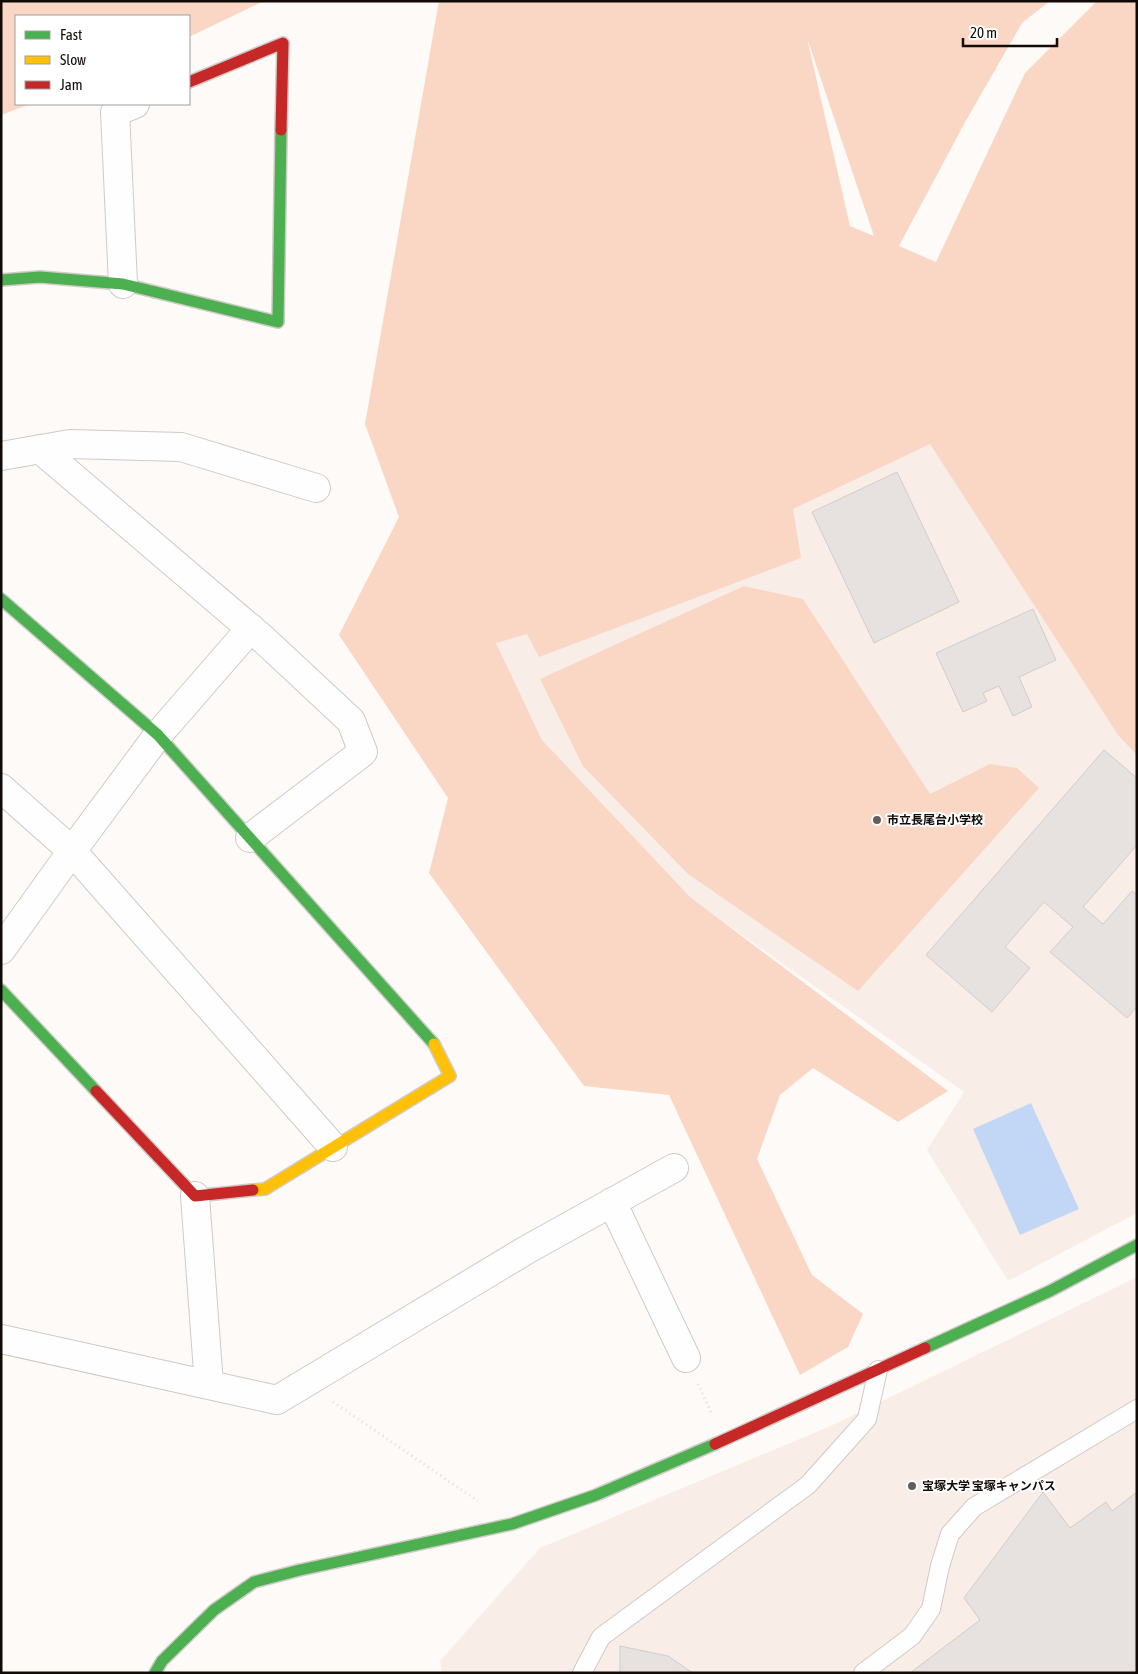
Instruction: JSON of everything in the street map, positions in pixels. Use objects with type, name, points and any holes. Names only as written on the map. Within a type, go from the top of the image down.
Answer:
[{"type":"street","points":[[1,280],[40,277],[123,284],[278,322],[284,42],[190,82]]},
{"type":"street","points":[[123,284],[115,112],[132,105]]},
{"type":"street","points":[[1,456],[70,444],[180,447],[316,488]]},
{"type":"street","points":[[40,449],[251,628],[351,721],[363,752],[250,838]]},
{"type":"street","points":[[1,598],[158,735],[434,1042],[450,1076],[265,1189],[195,1196]]},
{"type":"street","points":[[1,950],[158,735],[251,628]]},
{"type":"street","points":[[1,788],[72,851],[333,1147]]},
{"type":"street","points":[[1,990],[195,1196],[209,1385]]},
{"type":"street","points":[[1,1339],[277,1400],[528,1249],[674,1168]]},
{"type":"street","points":[[612,1202],[686,1358]]},
{"type":"street","points":[[155,1673],[162,1661],[214,1610],[254,1582],[512,1524],[596,1495],[724,1440],[1050,1291],[1137,1245]]},
{"type":"lane","points":[[582,1673],[601,1637],[808,1485],[867,1419],[878,1370]]},
{"type":"lane","points":[[863,1673],[912,1636],[931,1609],[940,1566],[950,1534],[974,1507],[1137,1409]]},
{"type":"path","points":[[686,1358],[724,1440]]},
{"type":"path","points":[[305,1384],[512,1524]]},
{"type":"shaded area","points":[[1,1],[264,1],[190,37],[190,15],[15,15],[15,105],[27,105],[1,115]]},
{"type":"shaded area","points":[[439,1],[1050,1],[1022,23],[964,124],[899,246],[936,262],[1025,73],[1097,1],[1137,1],[1137,755],[1118,735],[930,444],[793,509],[801,558],[539,657],[527,634],[496,643],[542,740],[690,897],[948,1091],[898,1122],[813,1068],[780,1095],[757,1159],[812,1275],[863,1314],[848,1347],[800,1375],[669,1095],[584,1086],[429,873],[448,798],[339,635],[399,517],[365,424]],"holes":[[[807,38],[874,236],[850,226]]]},
{"type":"shaded area","name":"市立長尾台小学校","points":[[918,414],[1137,742],[1137,1213],[1008,1281],[927,1150],[964,1092],[690,898],[542,740],[496,643]]},
{"type":"shaded area","points":[[744,586],[803,599],[930,794],[990,764],[1017,768],[1039,788],[858,991],[688,874],[583,766],[540,679]]},
{"type":"shaded area","name":"宝塚大学 宝塚キャンパス","points":[[1137,1277],[1137,1673],[442,1673],[440,1661],[540,1548],[835,1424]]},
{"type":"water","points":[[1031,1103],[1079,1209],[1020,1235],[973,1129]]},
{"type":"building","points":[[897,472],[959,602],[874,643],[812,512]]},
{"type":"building","points":[[1033,609],[1056,660],[1019,677],[1032,707],[1013,716],[999,686],[983,693],[987,701],[963,712],[936,653]]},
{"type":"building","points":[[1104,750],[1137,778],[1137,845],[1083,907],[1103,924],[1132,891],[1137,895],[1137,1007],[1127,1018],[1050,952],[1073,927],[1044,902],[1005,947],[1030,968],[992,1012],[926,955]]},
{"type":"building","points":[[1043,1492],[1070,1528],[1106,1502],[1112,1511],[1137,1492],[1137,1673],[910,1673],[980,1620],[964,1598]]},
{"type":"building","points":[[620,1646],[668,1656],[693,1673],[620,1673]]},
{"type":"traffic: fast","points":[[1,280],[40,277],[123,284],[278,322],[281,130]]},
{"type":"traffic: fast","points":[[1,599],[158,735],[434,1044]]},
{"type":"traffic: fast","points":[[1,990],[96,1091]]},
{"type":"traffic: fast","points":[[925,1348],[1050,1291],[1137,1245]]},
{"type":"traffic: fast","points":[[155,1673],[162,1661],[214,1610],[254,1582],[300,1570],[512,1524],[596,1495],[715,1444]]},
{"type":"traffic: slow","points":[[253,1190],[265,1189],[450,1076],[434,1044]]},
{"type":"traffic: jam","points":[[190,82],[283,43],[281,130]]},
{"type":"traffic: jam","points":[[96,1091],[195,1196],[253,1190]]},
{"type":"traffic: jam","points":[[715,1444],[925,1348]]},
{"type":"place","name":"市立長尾台小学校","points":[[877,820]]},
{"type":"place","name":"宝塚大学 宝塚キャンパス","points":[[912,1486]]}]
